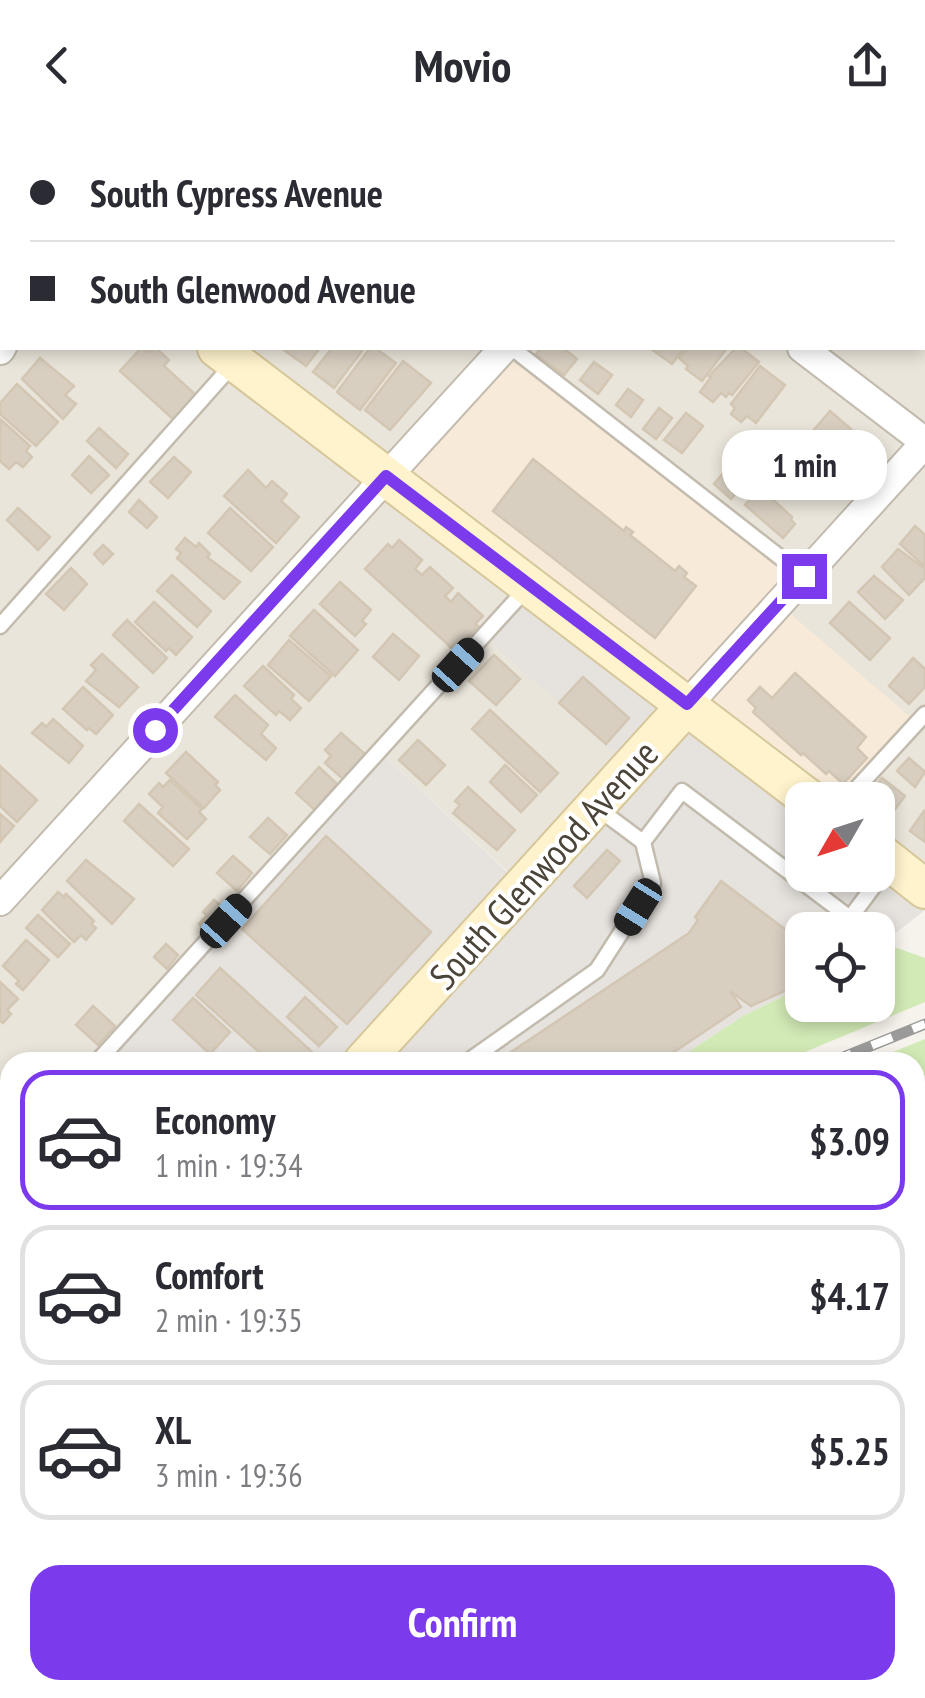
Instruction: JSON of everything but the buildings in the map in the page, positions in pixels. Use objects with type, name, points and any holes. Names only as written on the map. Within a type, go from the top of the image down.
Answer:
[{"type":"street","points":[[0,901],[386,476],[506,350]]},
{"type":"street","points":[[805,350],[925,442]]},
{"type":"street","points":[[226,354],[787,782]]},
{"type":"street","name":"South Glenwood Avenue","points":[[372,1052],[925,442]]},
{"type":"street","points":[[895,866],[925,889]]},
{"type":"lane","points":[[511,350],[804,576]]},
{"type":"lane","points":[[0,626],[226,354]]},
{"type":"lane","points":[[106,1052],[530,585]]},
{"type":"lane","points":[[863,782],[925,714]]},
{"type":"lane","points":[[642,842],[682,790],[785,868]]},
{"type":"lane","points":[[480,1052],[597,970],[654,883],[642,842],[595,806]]},
{"type":"lane","points":[[816,892],[850,918],[865,892]]},
{"type":"shaded area","points":[[0,350],[504,350],[530,585],[630,767],[523,886],[380,752],[106,1052],[0,1052]]},
{"type":"shaded area","points":[[502,350],[804,576],[779,604],[917,723],[863,782],[786,782],[386,476]]},
{"type":"shaded area","points":[[514,350],[925,350],[925,889],[895,865],[895,782],[840,782],[778,603]]},
{"type":"shaded area","points":[[530,585],[785,787],[785,892],[895,892],[895,880],[925,889],[925,910],[895,934],[895,912],[785,912],[785,995],[743,1016],[688,1052],[106,1052],[379,751],[522,886],[630,767],[484,636]]},
{"type":"green space","points":[[895,947],[925,958],[925,1002],[895,1014]]},
{"type":"green space","points":[[785,995],[785,1022],[877,1022],[805,1052],[688,1052],[743,1016]]},
{"type":"green space","points":[[925,1039],[925,1052],[893,1052]]},
{"type":"railway","points":[[856,1052],[925,1024]]},
{"type":"route","points":[[155,730],[386,476],[687,704],[804,576]]}]
